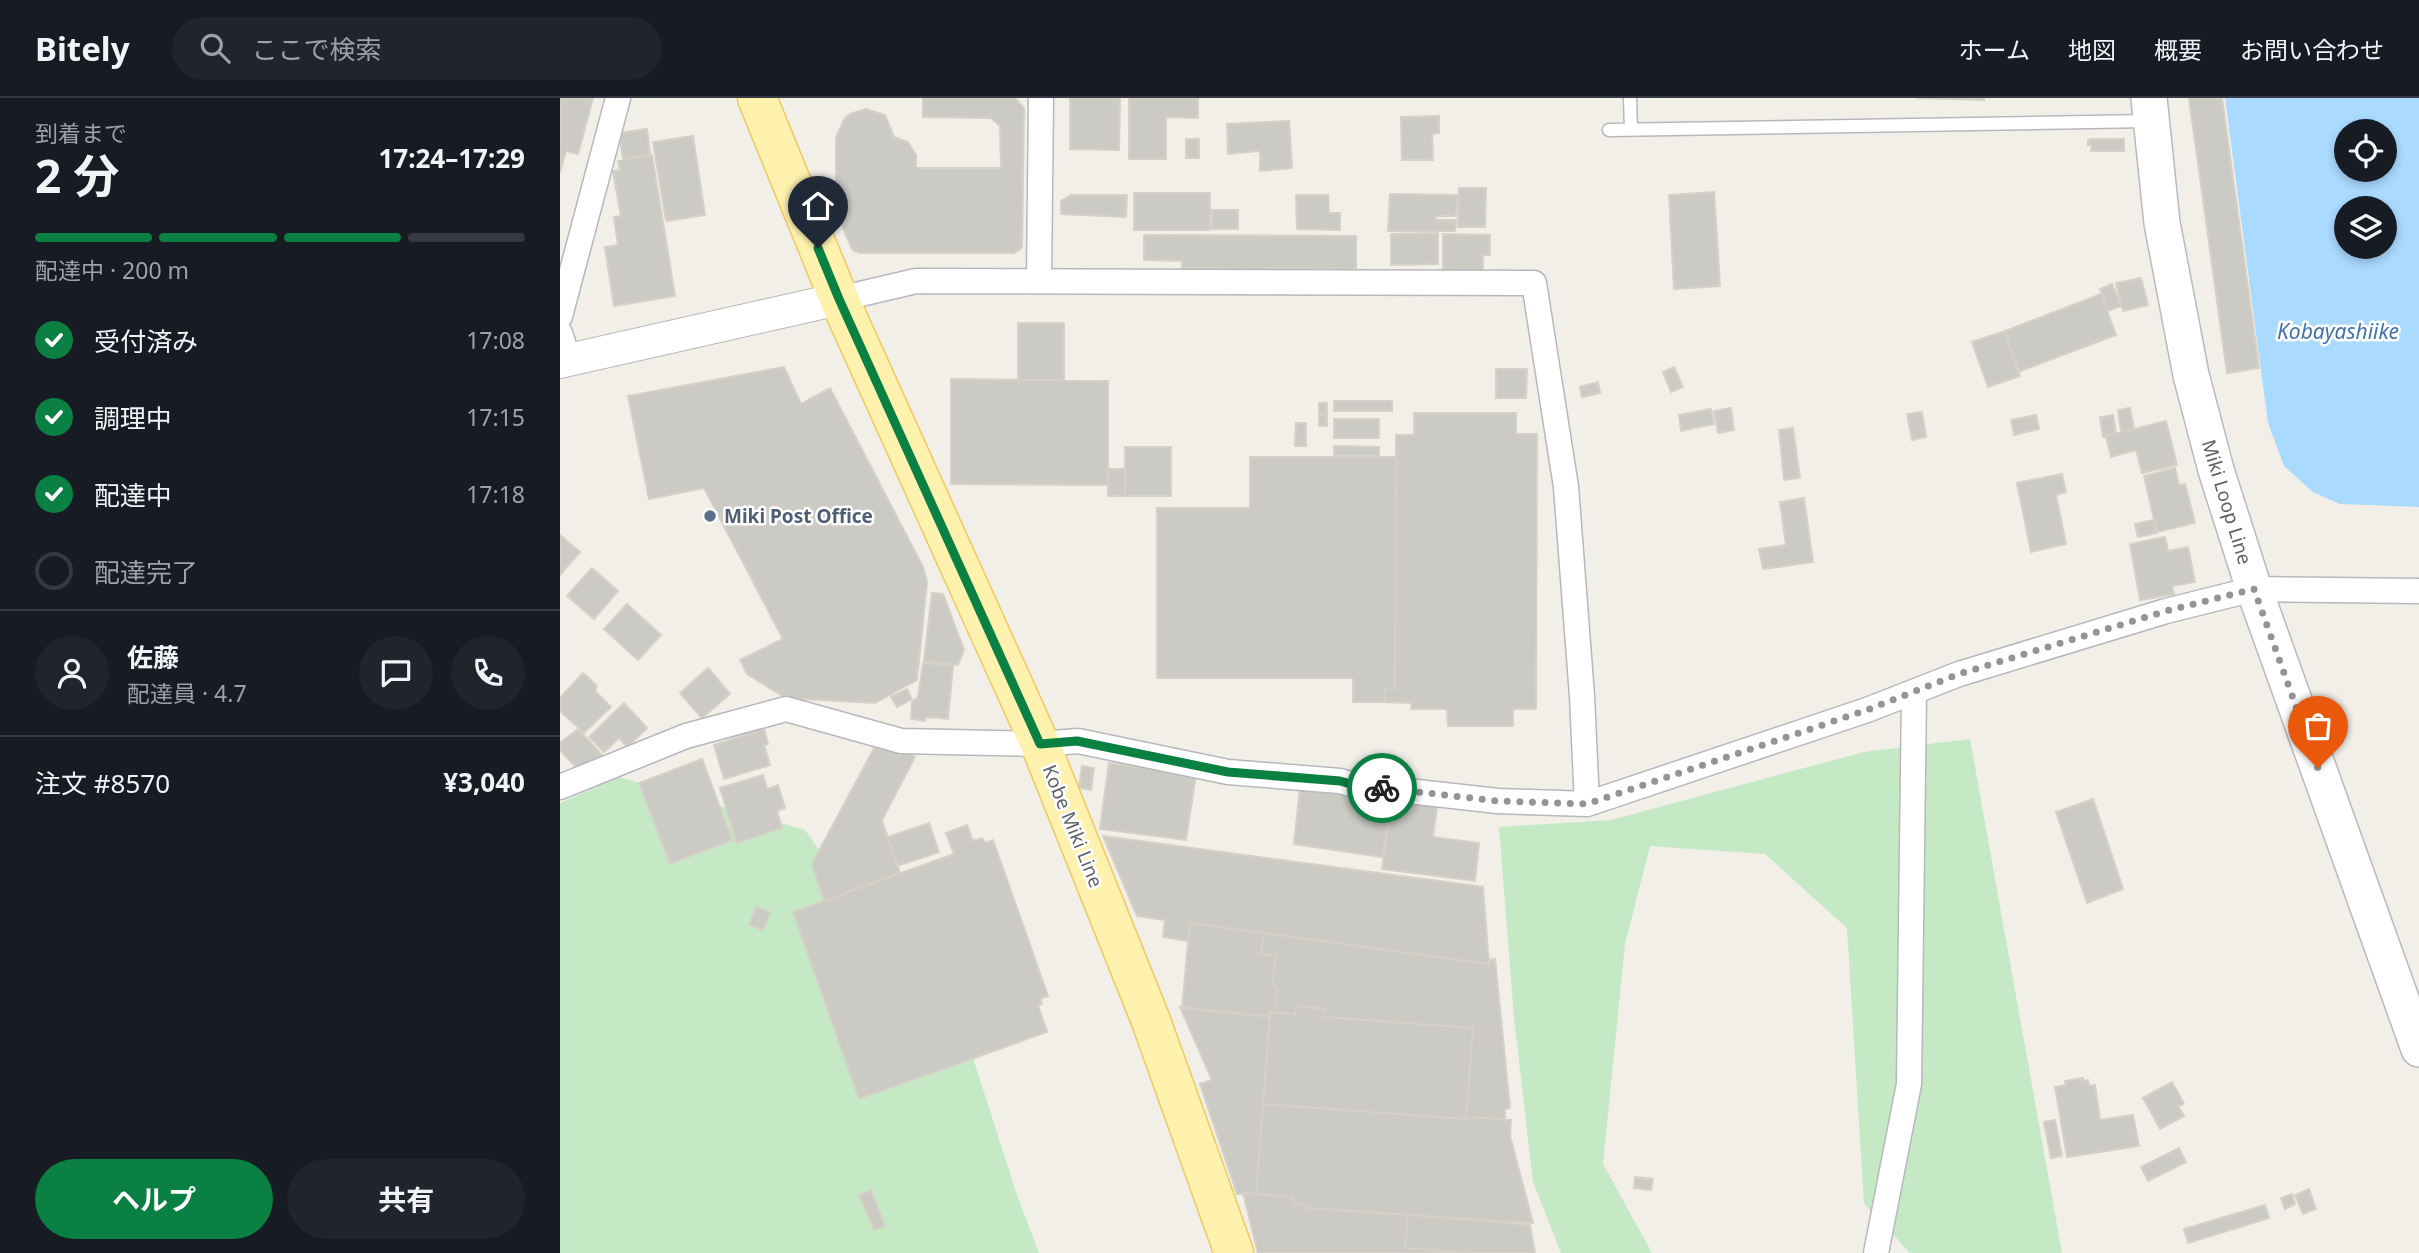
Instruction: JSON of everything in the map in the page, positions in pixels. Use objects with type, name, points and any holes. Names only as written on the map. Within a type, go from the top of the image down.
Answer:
[{"type":"main road","name":"Kobe Miki Line","points":[[757,98],[839,299],[1040,744],[1152,1021],[1234,1253]]},
{"type":"main road","name":"Miki Loop Line","points":[[2150,110],[2162,223],[2191,375],[2216,470],[2254,589],[2419,1049]]},
{"type":"street","points":[[560,316],[618,98]]},
{"type":"street","points":[[1039,281],[1041,98]]},
{"type":"street","points":[[563,352],[839,299],[916,281],[1534,283],[1566,487],[1582,696],[1587,804]]},
{"type":"street","points":[[560,788],[686,736],[786,709],[901,741],[1040,744],[1077,741],[1228,772],[1340,781],[1354,785],[1498,801],[1587,804],[1854,714],[1959,674],[2166,611],[2254,589],[2419,591]]},
{"type":"street","points":[[1876,1253],[1909,1084],[1914,692]]},
{"type":"lane","points":[[1630,98],[1631,130]]},
{"type":"lane","points":[[1609,130],[2150,110]]},
{"type":"green space","points":[[1970,739],[2062,1253],[1910,1253],[1864,1203],[1847,928],[1765,854],[1650,846],[1625,944],[1603,1164],[1652,1253],[1561,1253],[1533,1182],[1514,1018],[1499,827],[1611,820],[1864,752]]},
{"type":"green space","points":[[619,777],[805,830],[848,891],[962,1024],[1017,1195],[1039,1253],[560,1253],[560,803]]},
{"type":"water","name":"Kobayashiike","points":[[2225,98],[2419,98],[2419,507],[2340,504],[2313,492],[2284,466],[2268,423]]},
{"type":"building","points":[[560,98],[593,98],[578,154],[566,151],[560,172]]},
{"type":"building","points":[[923,98],[1015,98],[1024,108],[1022,248],[1014,253],[860,253],[851,247],[836,207],[836,137],[845,118],[850,114],[866,109],[885,115],[894,137],[908,142],[916,155],[916,168],[1001,168],[1000,126],[991,118],[923,117]]},
{"type":"building","points":[[1070,98],[1120,98],[1119,150],[1070,149]]},
{"type":"building","points":[[1129,98],[1198,98],[1198,118],[1166,117],[1166,159],[1129,159]]},
{"type":"building","points":[[1917,98],[1984,98],[1984,100]]},
{"type":"building","points":[[2189,98],[2222,98],[2259,368],[2227,373]]},
{"type":"building","points":[[1439,116],[1439,133],[1432,134],[1433,160],[1402,160],[1401,117]]},
{"type":"building","points":[[1289,121],[1292,168],[1260,171],[1258,151],[1228,154],[1227,124]]},
{"type":"building","points":[[647,129],[650,154],[623,159],[619,133]]},
{"type":"building","points":[[693,136],[705,215],[666,221],[653,142]]},
{"type":"building","points":[[1186,139],[1199,139],[1199,158],[1186,158]]},
{"type":"building","points":[[2124,139],[2124,151],[2091,151],[2092,145],[2088,145],[2088,140]]},
{"type":"building","points":[[652,155],[675,296],[614,306],[605,247],[618,245],[614,217],[621,216],[613,171],[620,170],[618,161]]},
{"type":"building","points":[[1459,188],[1486,188],[1485,227],[1458,227]]},
{"type":"building","points":[[1714,192],[1720,286],[1674,289],[1669,195]]},
{"type":"building","points":[[1134,193],[1210,193],[1210,230],[1134,230]]},
{"type":"building","points":[[1390,194],[1457,195],[1456,216],[1436,216],[1436,220],[1456,220],[1455,231],[1388,231]]},
{"type":"building","points":[[1071,195],[1127,195],[1126,217],[1061,214],[1061,201]]},
{"type":"building","points":[[1296,195],[1328,195],[1329,213],[1340,213],[1340,230],[1297,229]]},
{"type":"building","points":[[1212,210],[1238,210],[1238,229],[1212,229]]},
{"type":"building","points":[[1438,233],[1438,264],[1391,265],[1391,234]]},
{"type":"building","points":[[1443,234],[1490,235],[1490,255],[1483,255],[1483,273],[1443,272]]},
{"type":"building","points":[[1144,235],[1356,236],[1356,269],[1182,268],[1182,261],[1144,260]]},
{"type":"building","points":[[2141,278],[2148,305],[2123,311],[2116,283]]},
{"type":"building","points":[[2112,284],[2121,306],[2108,311],[2100,289]]},
{"type":"building","points":[[2101,294],[2116,335],[2018,372],[2005,331]]},
{"type":"building","points":[[1018,323],[1064,323],[1064,380],[1018,380]]},
{"type":"building","points":[[2005,331],[2020,376],[1988,387],[1972,342]]},
{"type":"building","points":[[784,367],[801,404],[830,388],[923,567],[927,582],[917,680],[875,703],[786,698],[747,674],[740,660],[783,639],[704,488],[649,499],[628,396]]},
{"type":"building","points":[[1674,367],[1683,387],[1671,392],[1663,372]]},
{"type":"building","points":[[1496,369],[1527,369],[1526,398],[1496,398]]},
{"type":"building","points":[[951,379],[1108,381],[1108,485],[951,484]]},
{"type":"building","points":[[1598,382],[1600,393],[1582,397],[1580,387]]},
{"type":"building","points":[[1334,401],[1392,401],[1392,411],[1334,411]]},
{"type":"building","points":[[1319,403],[1327,403],[1327,414],[1319,414]]},
{"type":"building","points":[[1731,408],[1734,430],[1718,433],[1714,411]]},
{"type":"building","points":[[2130,408],[2134,429],[2121,431],[2118,410]]},
{"type":"building","points":[[1711,409],[1714,424],[1681,431],[1679,415]]},
{"type":"building","points":[[1922,412],[1926,437],[1912,440],[1907,414]]},
{"type":"building","points":[[1414,413],[1516,413],[1516,434],[1537,434],[1536,709],[1513,709],[1513,726],[1448,726],[1447,709],[1411,709],[1412,703],[1385,702],[1385,688],[1395,689],[1396,435],[1414,435]]},
{"type":"building","points":[[1319,415],[1327,415],[1327,426],[1319,426]]},
{"type":"building","points":[[2036,415],[2039,429],[2014,435],[2011,420]]},
{"type":"building","points":[[2113,415],[2116,433],[2103,437],[2100,417]]},
{"type":"building","points":[[1334,419],[1379,419],[1379,438],[1334,438]]},
{"type":"building","points":[[2166,421],[2177,465],[2142,473],[2136,450],[2111,457],[2106,436]]},
{"type":"building","points":[[1296,423],[1306,423],[1306,446],[1295,446]]},
{"type":"building","points":[[1793,428],[1800,478],[1784,480],[1779,430]]},
{"type":"building","points":[[1334,446],[1379,447],[1379,456],[1334,456]]},
{"type":"building","points":[[1125,447],[1171,447],[1171,496],[1125,496]]},
{"type":"building","points":[[1250,457],[1396,457],[1395,689],[1385,688],[1385,702],[1353,702],[1353,678],[1157,678],[1157,508],[1250,508]]},
{"type":"building","points":[[2175,468],[2179,485],[2185,484],[2195,523],[2157,532],[2144,476]]},
{"type":"building","points":[[1108,469],[1125,469],[1125,496],[1108,496]]},
{"type":"building","points":[[2062,474],[2066,492],[2056,495],[2066,544],[2031,552],[2017,483]]},
{"type":"building","points":[[1804,498],[1813,562],[1763,569],[1759,549],[1786,545],[1780,502]]},
{"type":"building","points":[[2154,520],[2157,533],[2138,537],[2135,524]]},
{"type":"building","points":[[560,535],[580,552],[560,575]]},
{"type":"building","points":[[2165,537],[2168,551],[2188,547],[2195,582],[2172,586],[2174,594],[2140,600],[2130,544]]},
{"type":"building","points":[[592,568],[618,591],[594,619],[567,596]]},
{"type":"building","points":[[932,593],[943,594],[964,650],[958,665],[924,661]]},
{"type":"building","points":[[627,604],[661,635],[638,660],[604,629]]},
{"type":"building","points":[[923,663],[953,666],[948,719],[911,719],[912,702],[918,697]]},
{"type":"building","points":[[708,668],[730,694],[702,718],[680,693]]},
{"type":"building","points":[[583,673],[597,686],[595,691],[611,707],[584,733],[560,711],[560,698]]},
{"type":"building","points":[[907,689],[912,699],[897,707],[891,697]]},
{"type":"building","points":[[624,703],[647,728],[627,747],[619,738],[604,752],[589,737]]},
{"type":"building","points":[[578,729],[604,757],[576,767],[560,750],[560,743]]},
{"type":"building","points":[[764,729],[768,744],[764,745],[770,765],[724,779],[714,745]]},
{"type":"building","points":[[879,739],[915,757],[882,820],[900,873],[824,901],[812,864]]},
{"type":"building","points":[[702,759],[732,840],[670,864],[639,783]]},
{"type":"building","points":[[1109,763],[1196,774],[1186,840],[1100,829]]},
{"type":"building","points":[[1082,766],[1094,768],[1091,790],[1079,788]]},
{"type":"building","points":[[763,775],[767,789],[778,785],[785,808],[777,811],[782,828],[737,843],[720,788]]},
{"type":"building","points":[[1300,788],[1392,801],[1382,857],[1294,844]]},
{"type":"building","points":[[2093,799],[2123,889],[2087,903],[2056,812]]},
{"type":"building","points":[[1392,801],[1437,806],[1433,837],[1479,843],[1475,881],[1382,869]]},
{"type":"building","points":[[929,823],[939,852],[897,866],[888,837]]},
{"type":"building","points":[[967,825],[973,841],[982,838],[985,843],[993,840],[1048,996],[1040,999],[1042,1004],[1038,1005],[1047,1032],[859,1099],[793,912],[954,854],[946,833]]},
{"type":"building","points":[[1103,836],[1483,887],[1489,964],[1190,923],[1189,941],[1163,937],[1165,920],[1137,916]]},
{"type":"building","points":[[756,907],[770,912],[763,930],[749,925]]},
{"type":"building","points":[[1190,923],[1264,933],[1261,954],[1276,956],[1272,985],[1278,988],[1274,1013],[1270,1012],[1270,1017],[1182,1008]]},
{"type":"building","points":[[1264,933],[1489,964],[1489,960],[1495,959],[1510,1108],[1505,1109],[1505,1119],[1466,1117],[1473,1028],[1324,1017],[1325,1009],[1296,1006],[1295,1014],[1274,1013],[1278,988],[1272,985],[1276,956],[1261,954]]},
{"type":"building","points":[[1296,1006],[1325,1009],[1324,1017],[1473,1028],[1466,1119],[1263,1104],[1270,1012],[1295,1014]]},
{"type":"building","points":[[1180,1007],[1270,1017],[1256,1194],[1237,1194],[1200,1084],[1212,1080]]},
{"type":"building","points":[[2083,1078],[2084,1081],[2088,1080],[2089,1086],[2095,1085],[2100,1120],[2133,1115],[2139,1146],[2067,1157],[2055,1087],[2066,1085],[2065,1081]]},
{"type":"building","points":[[2172,1082],[2184,1104],[2178,1106],[2184,1116],[2160,1129],[2143,1098]]},
{"type":"building","points":[[1263,1104],[1511,1120],[1510,1136],[1533,1223],[1306,1208],[1306,1205],[1293,1204],[1293,1197],[1256,1194]]},
{"type":"building","points":[[2055,1120],[2062,1156],[2051,1158],[2044,1122]]},
{"type":"building","points":[[2179,1148],[2186,1162],[2148,1181],[2141,1167]]},
{"type":"building","points":[[1635,1177],[1653,1179],[1651,1190],[1634,1188]]},
{"type":"building","points":[[2309,1189],[2316,1209],[2303,1214],[2295,1195]]},
{"type":"building","points":[[871,1190],[885,1226],[874,1230],[859,1195]]},
{"type":"building","points":[[1243,1193],[1293,1197],[1293,1204],[1306,1205],[1306,1208],[1408,1215],[1405,1248],[1472,1253],[1258,1253]]},
{"type":"building","points":[[2292,1194],[2295,1204],[2285,1209],[2281,1198]]},
{"type":"building","points":[[2265,1205],[2269,1218],[2188,1243],[2184,1229]]},
{"type":"building","points":[[1408,1215],[1530,1225],[1535,1253],[1472,1253],[1405,1248]]},
{"type":"way so far","points":[[1382,788],[1498,801],[1587,804],[1867,710],[1959,674],[2166,611],[2254,589],[2318,768]]},
{"type":"place","name":"Miki Post Office","points":[[710,516]]},
{"type":"route","points":[[818,248],[1040,744],[1077,741],[1228,772],[1340,781],[1382,788]]}]
